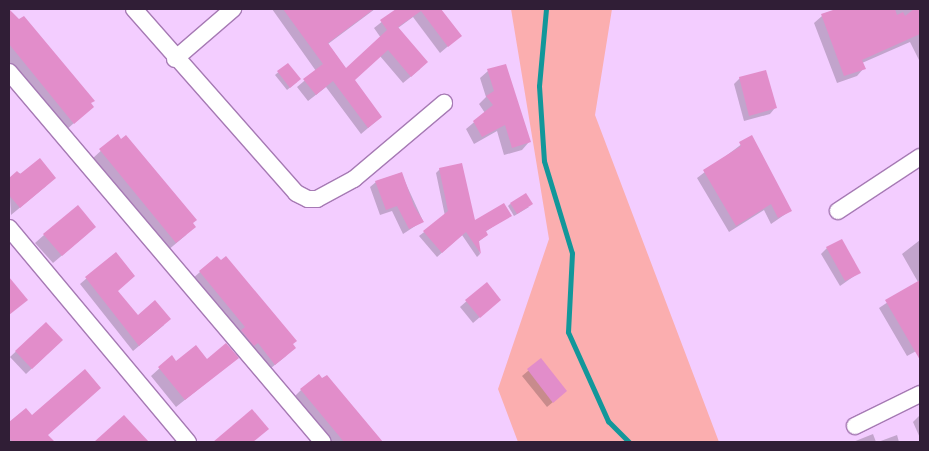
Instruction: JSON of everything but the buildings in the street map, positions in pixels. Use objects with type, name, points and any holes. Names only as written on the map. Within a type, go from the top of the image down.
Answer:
[{"type":"street","points":[[134,9],[175,59],[296,193],[308,199],[317,199],[354,179],[444,103]]},
{"type":"street","points":[[175,59],[233,9]]},
{"type":"street","points":[[9,72],[323,442]]},
{"type":"street","points":[[838,211],[920,156]]},
{"type":"street","points":[[9,228],[181,440]]},
{"type":"street","points":[[855,426],[920,394]]},
{"type":"shaded area","points":[[511,9],[612,9],[595,115],[719,442],[518,442],[498,389],[549,239]]},
{"type":"waterway","points":[[546,9],[539,86],[544,161],[572,253],[568,332],[608,421],[629,442]]}]
